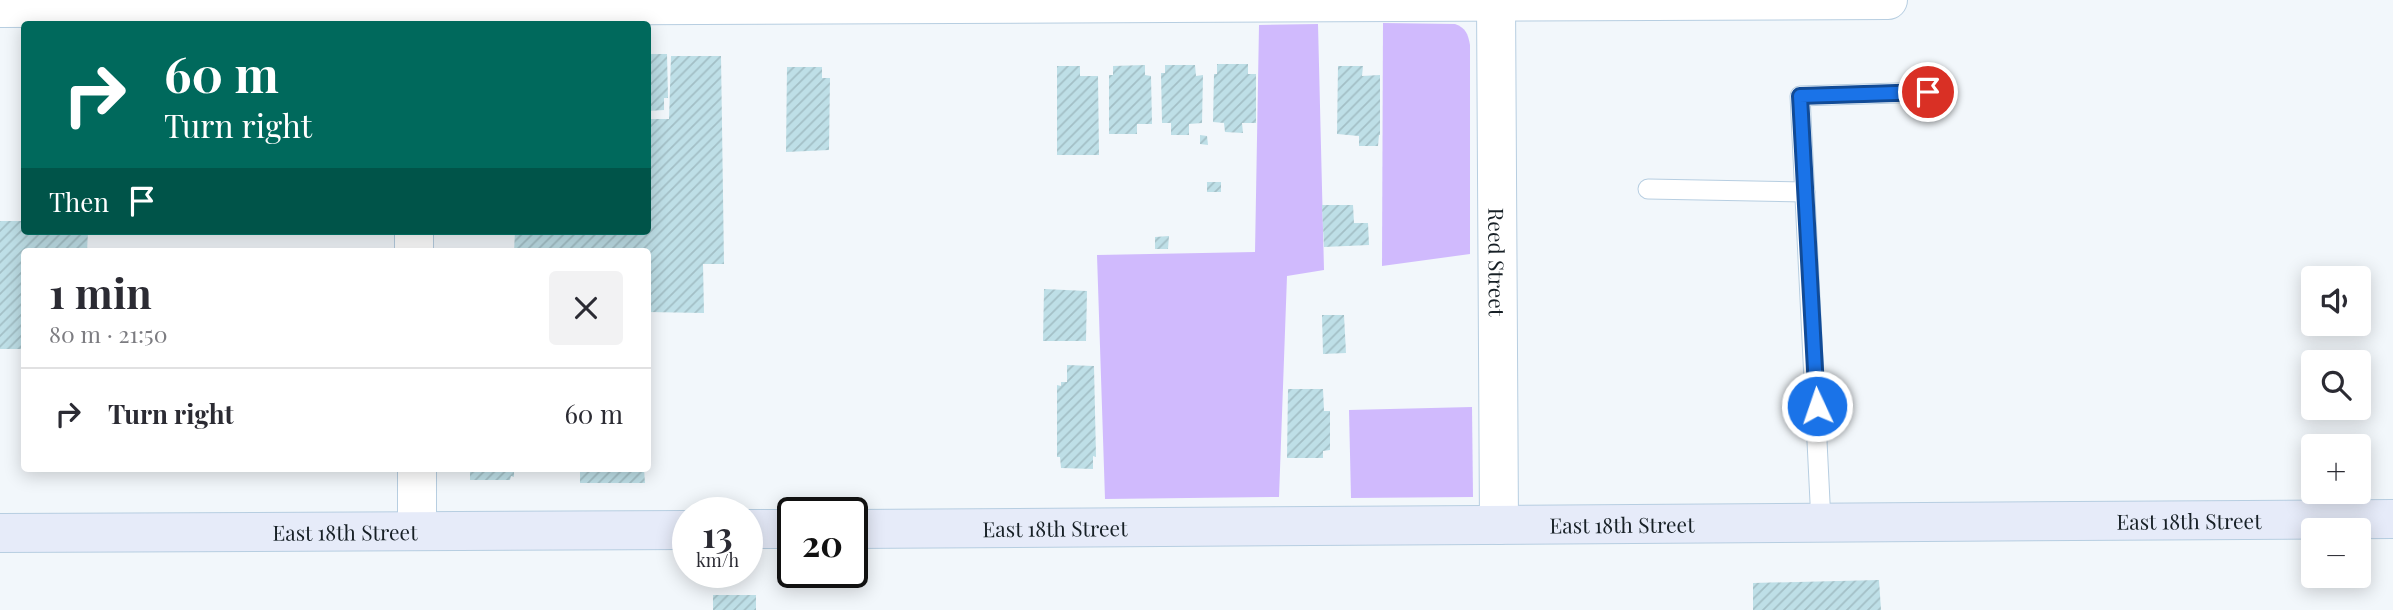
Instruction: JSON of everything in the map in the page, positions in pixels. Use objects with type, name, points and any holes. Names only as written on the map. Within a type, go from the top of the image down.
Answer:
[{"type":"main road","name":"East 18th Street","points":[[868,528],[2393,519]]},
{"type":"main road","name":"East 18th Street","points":[[0,533],[672,530]]},
{"type":"street","points":[[0,8],[412,10],[926,3],[1888,0]]},
{"type":"street","name":"Reed Street","points":[[1496,1],[1499,524]]},
{"type":"street","points":[[417,472],[417,531]]},
{"type":"lane","points":[[1821,522],[1800,96],[1928,92]]},
{"type":"lane","points":[[1648,190],[1805,192]]},
{"type":"shaded area","points":[[1383,23],[1455,24],[1462,27],[1467,35],[1470,45],[1470,254],[1382,266]]},
{"type":"shaded area","points":[[1318,24],[1324,270],[1287,276],[1279,497],[1105,499],[1097,255],[1255,252],[1259,25]]},
{"type":"shaded area","points":[[1472,407],[1473,497],[1351,498],[1349,410]]},
{"type":"building","points":[[651,54],[667,54],[668,98],[664,98],[664,110],[651,111]]},
{"type":"building","points":[[671,56],[721,56],[724,264],[703,264],[704,313],[651,312],[651,248],[514,248],[515,235],[651,235],[651,119],[669,119]]},
{"type":"building","points":[[1217,64],[1248,64],[1248,74],[1256,74],[1256,123],[1242,123],[1243,133],[1225,132],[1224,123],[1213,122],[1214,74],[1217,74]]},
{"type":"building","points":[[1145,65],[1145,75],[1151,76],[1152,124],[1137,124],[1137,134],[1109,134],[1109,75],[1113,75],[1113,66]]},
{"type":"building","points":[[1165,65],[1195,65],[1196,76],[1203,75],[1202,123],[1189,124],[1189,135],[1171,135],[1171,123],[1162,123],[1161,73],[1165,73]]},
{"type":"building","points":[[1057,66],[1080,66],[1080,76],[1098,76],[1099,155],[1057,155]]},
{"type":"building","points":[[1338,66],[1363,66],[1362,76],[1380,75],[1378,146],[1359,146],[1359,136],[1337,134]]},
{"type":"building","points":[[787,67],[822,67],[822,78],[830,78],[829,150],[786,152]]},
{"type":"building","points":[[1200,135],[1207,136],[1208,145],[1200,144]]},
{"type":"building","points":[[1207,182],[1221,182],[1221,192],[1207,192]]},
{"type":"building","points":[[1322,205],[1353,205],[1354,223],[1368,223],[1369,245],[1324,247]]},
{"type":"building","points":[[0,221],[21,221],[21,235],[88,235],[87,248],[21,248],[21,349],[0,349]]},
{"type":"building","points":[[1169,236],[1168,249],[1155,249],[1155,237]]},
{"type":"building","points":[[1044,289],[1087,291],[1086,341],[1043,341]]},
{"type":"building","points":[[1322,315],[1344,315],[1346,353],[1323,354]]},
{"type":"building","points":[[1067,365],[1094,366],[1096,457],[1093,456],[1093,469],[1061,468],[1060,457],[1057,457],[1057,385],[1061,386],[1061,382],[1067,382]]},
{"type":"building","points":[[1288,389],[1323,389],[1324,411],[1330,411],[1330,450],[1323,451],[1323,458],[1287,458]]},
{"type":"building","points":[[470,472],[514,472],[514,477],[511,476],[510,480],[470,480]]},
{"type":"building","points":[[580,472],[644,472],[645,483],[580,483]]},
{"type":"building","points":[[1879,580],[1881,610],[1753,610],[1753,583]]},
{"type":"building","points":[[713,595],[756,595],[756,610],[713,610]]},
{"type":"route","points":[[1817,406],[1800,96],[1928,92]]}]
